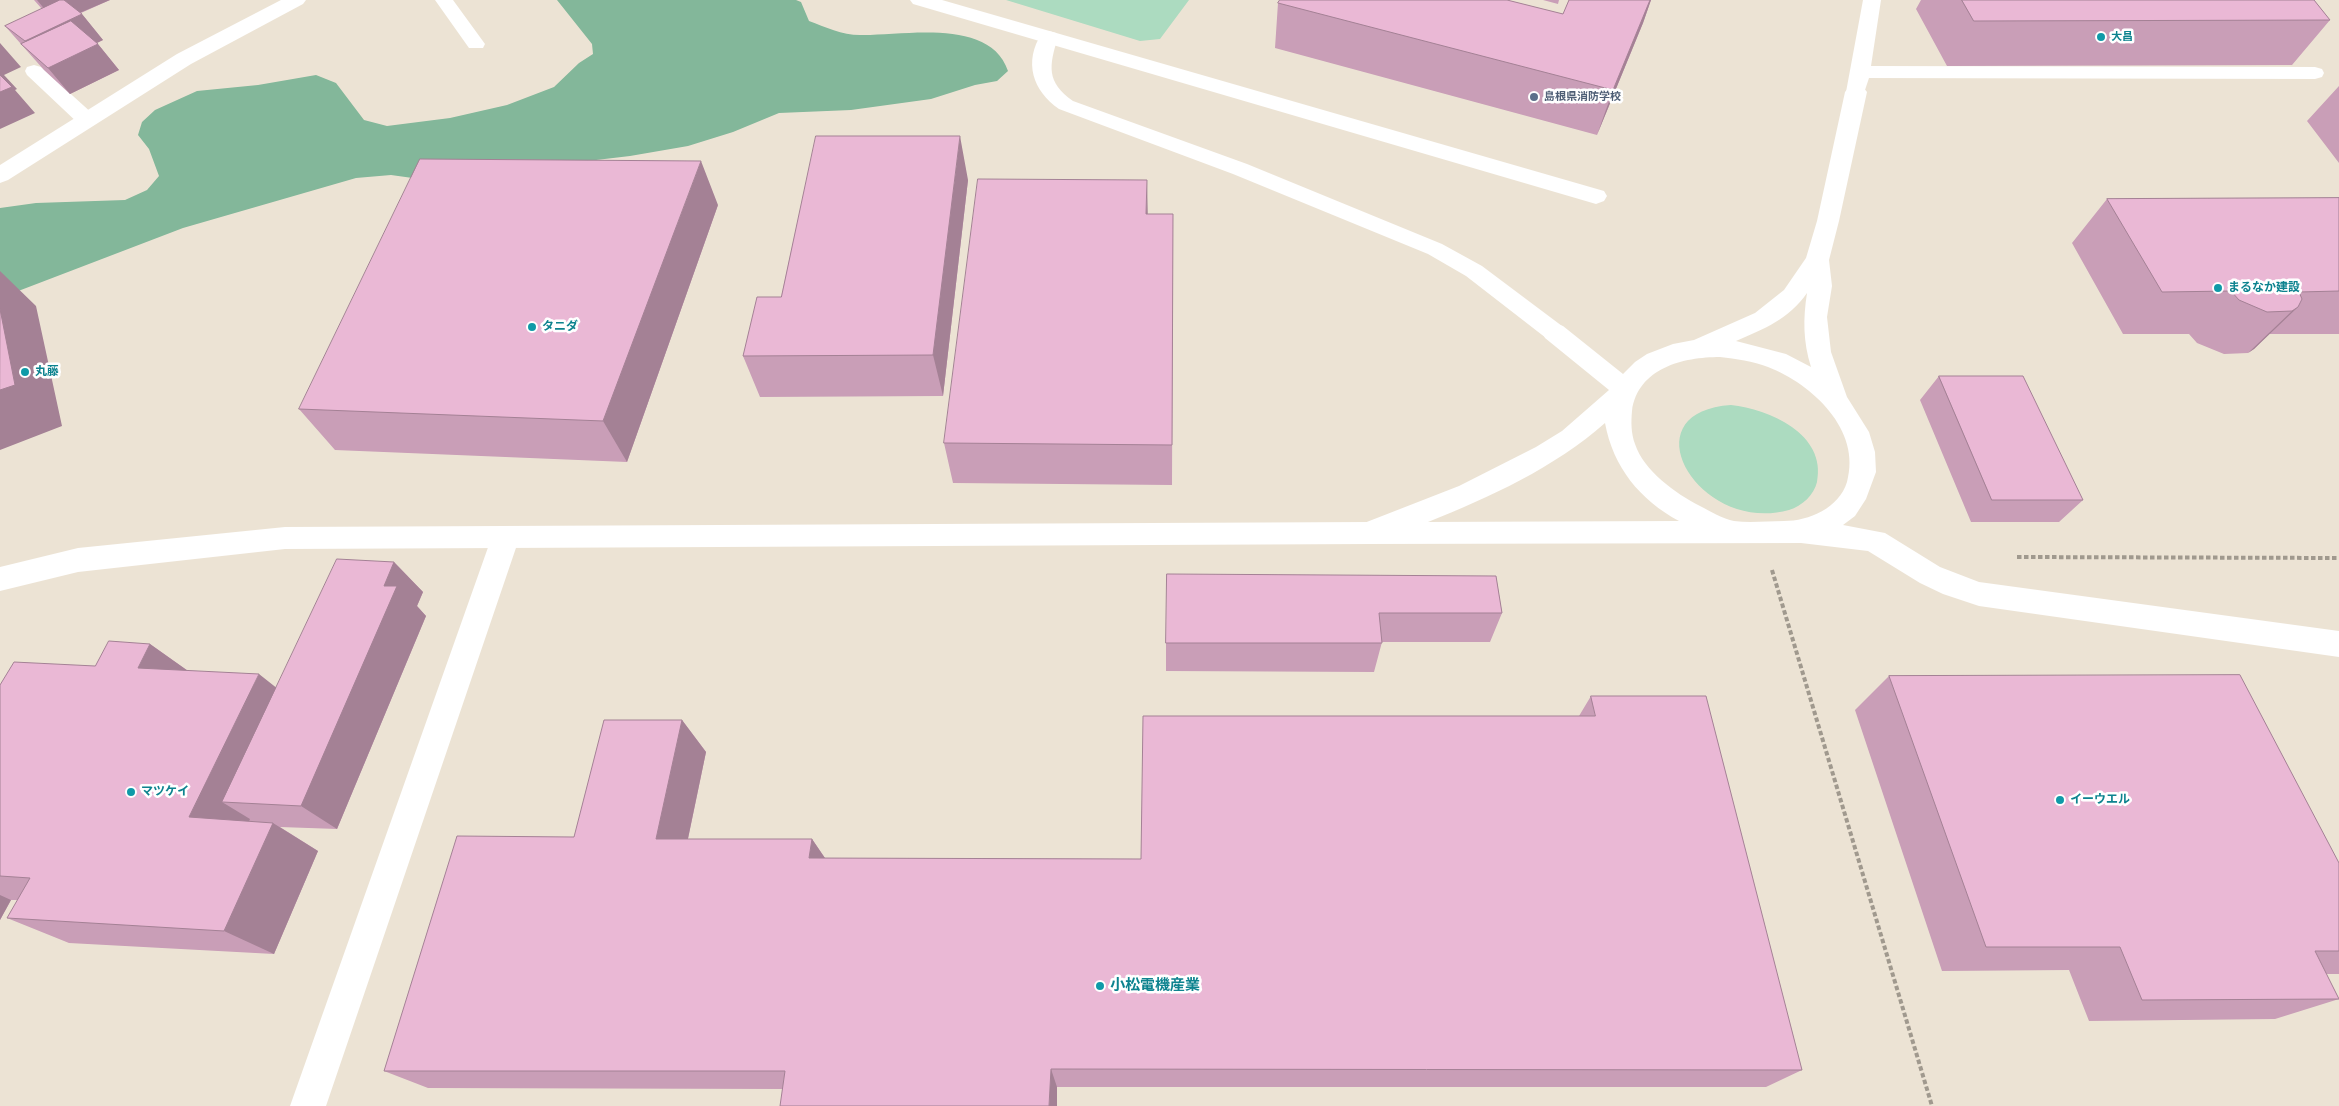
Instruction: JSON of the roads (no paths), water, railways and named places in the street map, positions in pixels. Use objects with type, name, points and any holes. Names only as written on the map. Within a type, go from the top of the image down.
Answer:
[{"type":"street","points":[[0,175],[184,59],[296,0]]},
{"type":"street","points":[[920,0],[1596,196]]},
{"type":"street","points":[[1740,533],[1710,524],[1681,510],[1656,492],[1638,472],[1626,453],[1620,434],[1620,406],[1626,390],[1636,375],[1650,364],[1668,355],[1688,350],[1764,319],[1792,296],[1817,260],[1828,221],[1858,82]]},
{"type":"street","points":[[1817,260],[1820,286],[1815,317],[1816,334],[1819,352],[1836,402]]},
{"type":"street","points":[[1554,332],[1626,390]]},
{"type":"street","points":[[1688,350],[1734,349],[1770,358],[1804,375],[1836,402],[1858,434],[1863,457],[1862,480],[1858,490],[1846,508],[1826,523],[1801,532]]},
{"type":"street","points":[[1369,533],[1468,494],[1545,454],[1571,438],[1626,390]]},
{"type":"street","points":[[0,579],[78,560],[285,538],[1801,532],[1856,537],[1875,541],[1930,575],[1953,586],[1980,594],[2339,644]]},
{"type":"street","points":[[308,1106],[504,538]]},
{"type":"lane","points":[[444,0],[476,44]]},
{"type":"lane","points":[[1872,0],[1858,82],[2315,73]]},
{"type":"lane","points":[[1049,37],[1042,59],[1045,86],[1053,97],[1066,106],[1240,169],[1396,231],[1435,249],[1474,272],[1554,332]]},
{"type":"lane","points":[[34,71],[87,120]]},
{"type":"place","name":"大昌","points":[[2101,37]]},
{"type":"place","name":"島根県消防学校","points":[[1534,97]]},
{"type":"place","name":"まるなか建設","points":[[2218,288]]},
{"type":"place","name":"タニダ","points":[[532,327]]},
{"type":"place","name":"丸藤","points":[[25,372]]},
{"type":"place","name":"マツケイ","points":[[131,792]]},
{"type":"place","name":"イーウエル","points":[[2060,800]]},
{"type":"place","name":"小松電機産業","points":[[1100,986]]}]
